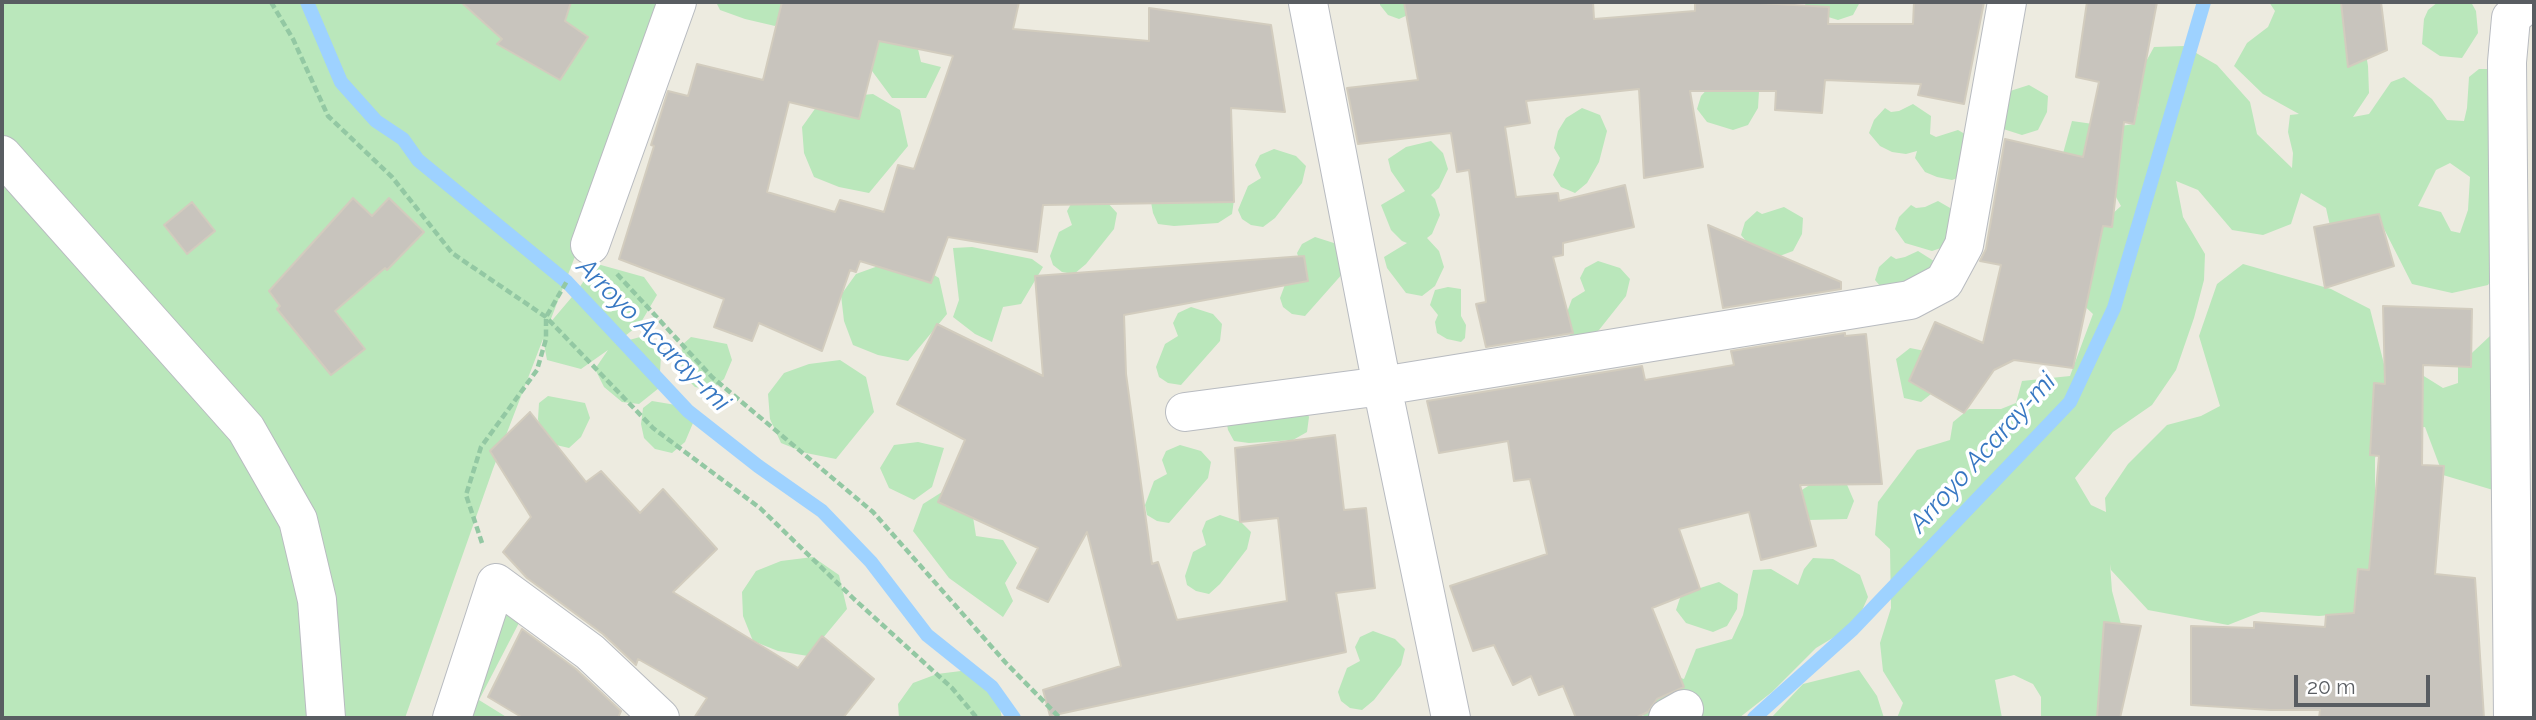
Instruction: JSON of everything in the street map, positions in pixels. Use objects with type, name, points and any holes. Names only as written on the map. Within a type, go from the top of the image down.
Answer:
[{"type":"street","points":[[580,260],[677,2]]},
{"type":"street","points":[[1314,2],[1306,2],[1451,718]]},
{"type":"street","points":[[1185,412],[1382,386],[1910,300],[1944,282],[1964,244],[2007,2]]},
{"type":"street","points":[[2513,718],[2507,62],[2511,18],[2528,2]]},
{"type":"street","points":[[2,155],[246,429],[298,520],[317,600],[326,718]]},
{"type":"street","points":[[452,718],[496,583],[590,652],[660,718]]},
{"type":"path","points":[[271,2],[293,39],[328,116],[392,177],[452,253],[546,317],[653,428],[760,508],[952,688],[978,718]]},
{"type":"path","points":[[496,583],[466,495],[481,447],[537,370],[546,339],[546,317],[580,260],[712,377],[873,512],[1006,663],[1060,718]]},
{"type":"green space","points":[[2,2],[673,2],[549,324],[594,266],[601,265],[644,277],[657,295],[640,324],[615,344],[640,337],[661,356],[659,388],[639,404],[622,402],[604,387],[595,369],[608,350],[581,369],[547,360],[543,339],[493,469],[405,718],[2,718]]},
{"type":"green space","points":[[716,2],[794,2],[775,26],[720,10]]},
{"type":"green space","points":[[1380,2],[1448,2],[1441,14],[1410,14],[1399,19],[1388,15]]},
{"type":"green space","points":[[1803,2],[1860,2],[1853,15],[1838,20],[1812,12]]},
{"type":"green space","points":[[2269,2],[2345,2],[2362,31],[2368,66],[2369,93],[2353,117],[2369,114],[2391,82],[2404,77],[2432,99],[2447,120],[2464,121],[2469,77],[2479,69],[2498,69],[2505,259],[2488,285],[2452,293],[2412,284],[2383,227],[2330,226],[2326,208],[2301,193],[2291,224],[2263,235],[2232,230],[2198,190],[2176,181],[2183,217],[2205,254],[2204,280],[2194,318],[2176,370],[2152,405],[2113,432],[2075,478],[2091,505],[2106,512],[2105,498],[2128,464],[2167,425],[2201,416],[2220,406],[2199,336],[2217,284],[2243,264],[2331,289],[2370,309],[2384,364],[2403,363],[2443,388],[2458,383],[2458,366],[2490,336],[2513,347],[2493,490],[2443,475],[2425,427],[2386,431],[2375,458],[2375,568],[2353,613],[2319,616],[2261,612],[2228,625],[2148,610],[2111,570],[2110,564],[2112,591],[2122,628],[2111,702],[2114,718],[2041,718],[2041,697],[2033,684],[2014,675],[1995,680],[2002,718],[1897,718],[1903,703],[1883,671],[1880,643],[1891,608],[1890,549],[1875,535],[1878,502],[1917,450],[1950,440],[1953,422],[1969,409],[2001,409],[2016,403],[2022,381],[2070,376],[2093,314],[2061,284],[2100,225],[2121,206],[2108,183],[2062,157],[2072,121],[2114,127],[2134,124],[2139,103],[2138,76],[2154,47],[2184,46],[2217,65],[2250,102],[2257,134],[2292,168],[2293,153],[2288,132],[2290,115],[2299,114],[2263,94],[2234,66],[2247,43],[2268,27],[2275,11]],"holes":[[[2450,163],[2470,177],[2468,210],[2460,233],[2451,231],[2441,212],[2418,206],[2436,170]]]},
{"type":"green space","points":[[2438,2],[2471,2],[2476,11],[2478,33],[2462,58],[2440,56],[2422,44],[2424,19],[2428,10]]},
{"type":"green space","points":[[909,10],[921,62],[941,67],[926,98],[892,98],[858,52]]},
{"type":"green space","points":[[1740,80],[1759,91],[1758,108],[1748,125],[1733,130],[1707,122],[1697,109],[1701,96],[1712,84]]},
{"type":"green space","points":[[2029,85],[2048,96],[2047,112],[2038,130],[2022,135],[1997,127],[2007,92]]},
{"type":"green space","points":[[873,94],[900,110],[908,146],[869,193],[839,187],[814,177],[804,153],[802,127],[817,106],[842,97]]},
{"type":"green space","points":[[1913,104],[1931,116],[1930,134],[1936,137],[1958,130],[1977,141],[1966,175],[1952,180],[1925,172],[1915,158],[1917,151],[1906,154],[1892,152],[1880,146],[1869,133],[1874,120],[1885,108],[1891,112],[1899,111]]},
{"type":"green space","points":[[1582,108],[1600,115],[1607,131],[1599,162],[1587,183],[1575,193],[1561,187],[1553,175],[1560,158],[1554,148],[1558,131],[1566,118]]},
{"type":"green space","points":[[1431,141],[1443,153],[1448,169],[1439,188],[1431,195],[1440,215],[1432,234],[1427,238],[1439,251],[1444,267],[1435,286],[1422,296],[1406,293],[1387,268],[1384,257],[1407,243],[1391,230],[1381,205],[1405,191],[1391,171],[1388,159],[1406,147]]},
{"type":"green space","points":[[1274,149],[1296,156],[1306,166],[1302,183],[1275,218],[1263,227],[1251,225],[1242,219],[1238,210],[1248,186],[1261,178],[1255,165],[1260,155]]},
{"type":"green space","points":[[1234,200],[1232,214],[1218,223],[1174,226],[1158,224],[1151,202]]},
{"type":"green space","points":[[1938,201],[1957,212],[1947,246],[1932,251],[1905,243],[1895,229],[1899,217],[1911,205],[1916,208],[1925,207]]},
{"type":"green space","points":[[1072,202],[1107,202],[1117,213],[1114,229],[1086,264],[1074,274],[1062,272],[1053,265],[1050,256],[1059,232],[1072,225],[1067,211]]},
{"type":"green space","points":[[1784,207],[1803,218],[1802,234],[1793,251],[1777,257],[1752,248],[1741,235],[1745,222],[1757,211],[1762,214]]},
{"type":"green space","points":[[1315,237],[1337,244],[1344,272],[1305,316],[1292,314],[1283,307],[1280,298],[1289,274],[1302,267],[1297,253],[1302,244]]},
{"type":"green space","points":[[972,247],[1032,259],[1043,267],[1021,304],[1003,307],[992,342],[975,334],[953,317],[959,300],[953,248]]},
{"type":"green space","points":[[1918,251],[1937,263],[1936,279],[1886,293],[1875,280],[1879,267],[1891,256],[1896,259]]},
{"type":"green space","points":[[1598,261],[1620,268],[1630,279],[1626,296],[1599,330],[1587,340],[1575,338],[1566,332],[1563,323],[1572,299],[1585,291],[1580,278],[1585,268]]},
{"type":"green space","points":[[913,262],[939,278],[947,314],[908,361],[878,355],[853,345],[844,321],[841,295],[856,274],[881,265]]},
{"type":"green space","points":[[1448,287],[1461,289],[1461,316],[1466,325],[1465,338],[1461,342],[1447,339],[1437,333],[1435,322],[1438,315],[1430,305],[1435,290]]},
{"type":"green space","points":[[1191,307],[1213,314],[1222,324],[1220,341],[1181,385],[1168,383],[1159,377],[1156,367],[1165,344],[1178,336],[1173,323],[1178,313]]},
{"type":"green space","points":[[691,337],[727,344],[732,360],[724,379],[711,390],[695,387],[683,375],[682,345]]},
{"type":"green space","points":[[1910,348],[1925,351],[1942,368],[1931,394],[1921,402],[1904,398],[1896,359]]},
{"type":"green space","points":[[840,360],[866,377],[874,412],[836,459],[806,453],[781,443],[770,419],[768,394],[784,373],[809,364]]},
{"type":"green space","points":[[548,396],[585,403],[590,418],[581,437],[569,448],[552,444],[541,433],[539,403]]},
{"type":"green space","points":[[1300,396],[1309,417],[1307,432],[1293,440],[1249,443],[1234,441],[1226,419]]},
{"type":"green space","points":[[652,401],[688,407],[693,423],[685,442],[672,453],[655,449],[644,438],[641,424],[643,408]]},
{"type":"green space","points":[[918,442],[944,448],[932,487],[914,500],[889,488],[880,468],[894,445]]},
{"type":"green space","points":[[1180,445],[1201,451],[1211,462],[1208,478],[1169,523],[1157,521],[1147,515],[1145,505],[1154,481],[1167,474],[1162,460],[1166,451]]},
{"type":"green space","points":[[1839,466],[1854,501],[1847,519],[1809,520],[1791,497]]},
{"type":"green space","points":[[942,492],[971,504],[976,536],[1003,540],[1017,563],[1005,583],[1013,601],[1003,617],[949,578],[913,531],[923,504]]},
{"type":"green space","points":[[1220,515],[1241,522],[1251,532],[1247,549],[1209,594],[1196,591],[1187,585],[1185,576],[1193,552],[1206,545],[1202,531],[1206,521]]},
{"type":"green space","points":[[813,557],[839,575],[847,609],[808,656],[778,651],[753,641],[743,616],[742,592],[756,571],[781,561]]},
{"type":"green space","points":[[1813,558],[1833,559],[1860,575],[1868,597],[1856,624],[1816,648],[1772,692],[1739,718],[1642,718],[1665,673],[1684,679],[1696,649],[1732,639],[1743,615],[1753,570],[1771,569],[1798,585],[1804,569]]},
{"type":"green space","points":[[1719,582],[1738,594],[1737,609],[1727,626],[1713,632],[1686,623],[1676,610],[1680,598],[1691,586],[1697,589]]},
{"type":"green space","points":[[507,610],[522,617],[479,700],[508,718],[462,718]]},
{"type":"green space","points":[[1373,631],[1395,639],[1405,649],[1401,665],[1374,700],[1362,710],[1350,708],[1341,701],[1338,692],[1347,668],[1360,661],[1355,647],[1360,637]]},
{"type":"green space","points":[[969,670],[995,687],[1002,718],[899,718],[898,704],[913,683],[937,674]]},
{"type":"green space","points":[[1859,670],[1877,696],[1884,718],[1771,718],[1803,684]]},
{"type":"building","points":[[461,2],[571,2],[565,21],[588,37],[560,80],[497,44],[502,39]]},
{"type":"building","points":[[782,2],[1019,2],[1013,29],[1149,41],[1149,8],[1271,25],[1285,112],[1231,108],[1234,202],[1043,205],[1037,252],[948,237],[931,283],[860,261],[856,272],[850,270],[822,351],[759,323],[752,341],[714,327],[724,299],[619,259],[668,91],[688,96],[697,64],[763,80]],"holes":[[[879,41],[953,56],[914,169],[898,165],[884,212],[840,200],[835,212],[767,192],[789,102],[859,119]]]},
{"type":"building","points":[[1404,2],[1593,2],[1594,19],[1695,11],[1695,2],[1742,2],[1829,7],[1828,24],[1913,24],[1914,2],[1984,2],[1964,104],[1918,95],[1921,84],[1825,80],[1822,113],[1775,110],[1776,91],[1690,91],[1703,167],[1644,178],[1639,89],[1526,101],[1530,123],[1505,127],[1516,197],[1558,193],[1559,201],[1625,185],[1634,227],[1563,243],[1563,255],[1553,257],[1573,333],[1486,347],[1476,304],[1486,302],[1469,170],[1457,172],[1451,133],[1358,144],[1347,88],[1418,80]]},
{"type":"building","points":[[2087,2],[2157,2],[2134,124],[2124,122],[2112,227],[2103,226],[2073,368],[2014,360],[1994,370],[1964,413],[1909,381],[1935,322],[1983,343],[2001,265],[1980,261],[1986,249],[2005,139],[2083,157],[2099,82],[2076,77]]},
{"type":"building","points":[[2341,2],[2381,2],[2387,50],[2348,67]]},
{"type":"building","points":[[353,198],[372,216],[389,198],[424,232],[387,270],[385,268],[335,311],[365,349],[331,375],[277,309],[280,306],[269,291]]},
{"type":"building","points":[[192,202],[215,231],[187,254],[164,225]]},
{"type":"building","points":[[2379,214],[2394,266],[2325,288],[2314,227]]},
{"type":"building","points":[[1708,225],[1841,282],[1841,289],[1723,308]]},
{"type":"building","points":[[1304,256],[1308,281],[1124,315],[1126,374],[1152,564],[1158,562],[1177,620],[1287,601],[1278,518],[1240,522],[1235,448],[1335,435],[1344,510],[1366,508],[1375,588],[1336,593],[1346,652],[1050,716],[1043,690],[1121,666],[1087,532],[1048,602],[1017,588],[1038,548],[938,502],[965,440],[897,404],[937,324],[1043,376],[1035,276]]},
{"type":"building","points":[[2383,306],[2472,309],[2471,367],[2423,365],[2422,465],[2444,466],[2435,574],[2475,578],[2484,718],[2319,718],[2320,710],[2191,705],[2191,626],[2254,628],[2254,622],[2325,627],[2326,615],[2354,613],[2358,569],[2369,570],[2379,456],[2370,455],[2374,383],[2385,384]]},
{"type":"building","points":[[1845,333],[1845,336],[1866,334],[1882,484],[1800,485],[1816,546],[1761,560],[1749,512],[1679,529],[1700,589],[1652,608],[1684,687],[1657,699],[1648,712],[1635,718],[1576,718],[1563,686],[1539,695],[1531,676],[1513,685],[1494,645],[1473,651],[1450,586],[1547,554],[1530,479],[1514,481],[1508,441],[1439,453],[1427,401],[1642,366],[1645,380],[1734,365],[1731,351]]},
{"type":"building","points":[[530,412],[586,482],[601,471],[640,513],[663,489],[717,549],[673,592],[798,668],[822,636],[874,679],[843,718],[694,718],[707,698],[638,659],[636,665],[603,634],[527,578],[503,552],[531,517],[490,451]]},
{"type":"building","points":[[2104,622],[2141,626],[2120,718],[2097,718]]},
{"type":"building","points":[[522,629],[576,669],[621,711],[618,718],[523,718],[488,697]]},
{"type":"waterway","name":"Arroyo Acaray-mi","points":[[307,2],[341,82],[376,121],[403,139],[418,160],[567,282],[688,411],[758,466],[822,511],[871,562],[927,635],[992,687],[1014,718]]},
{"type":"waterway","name":"Arroyo Acaray-mi","points":[[1754,718],[1853,629],[2070,402],[2114,308],[2204,2]]}]
